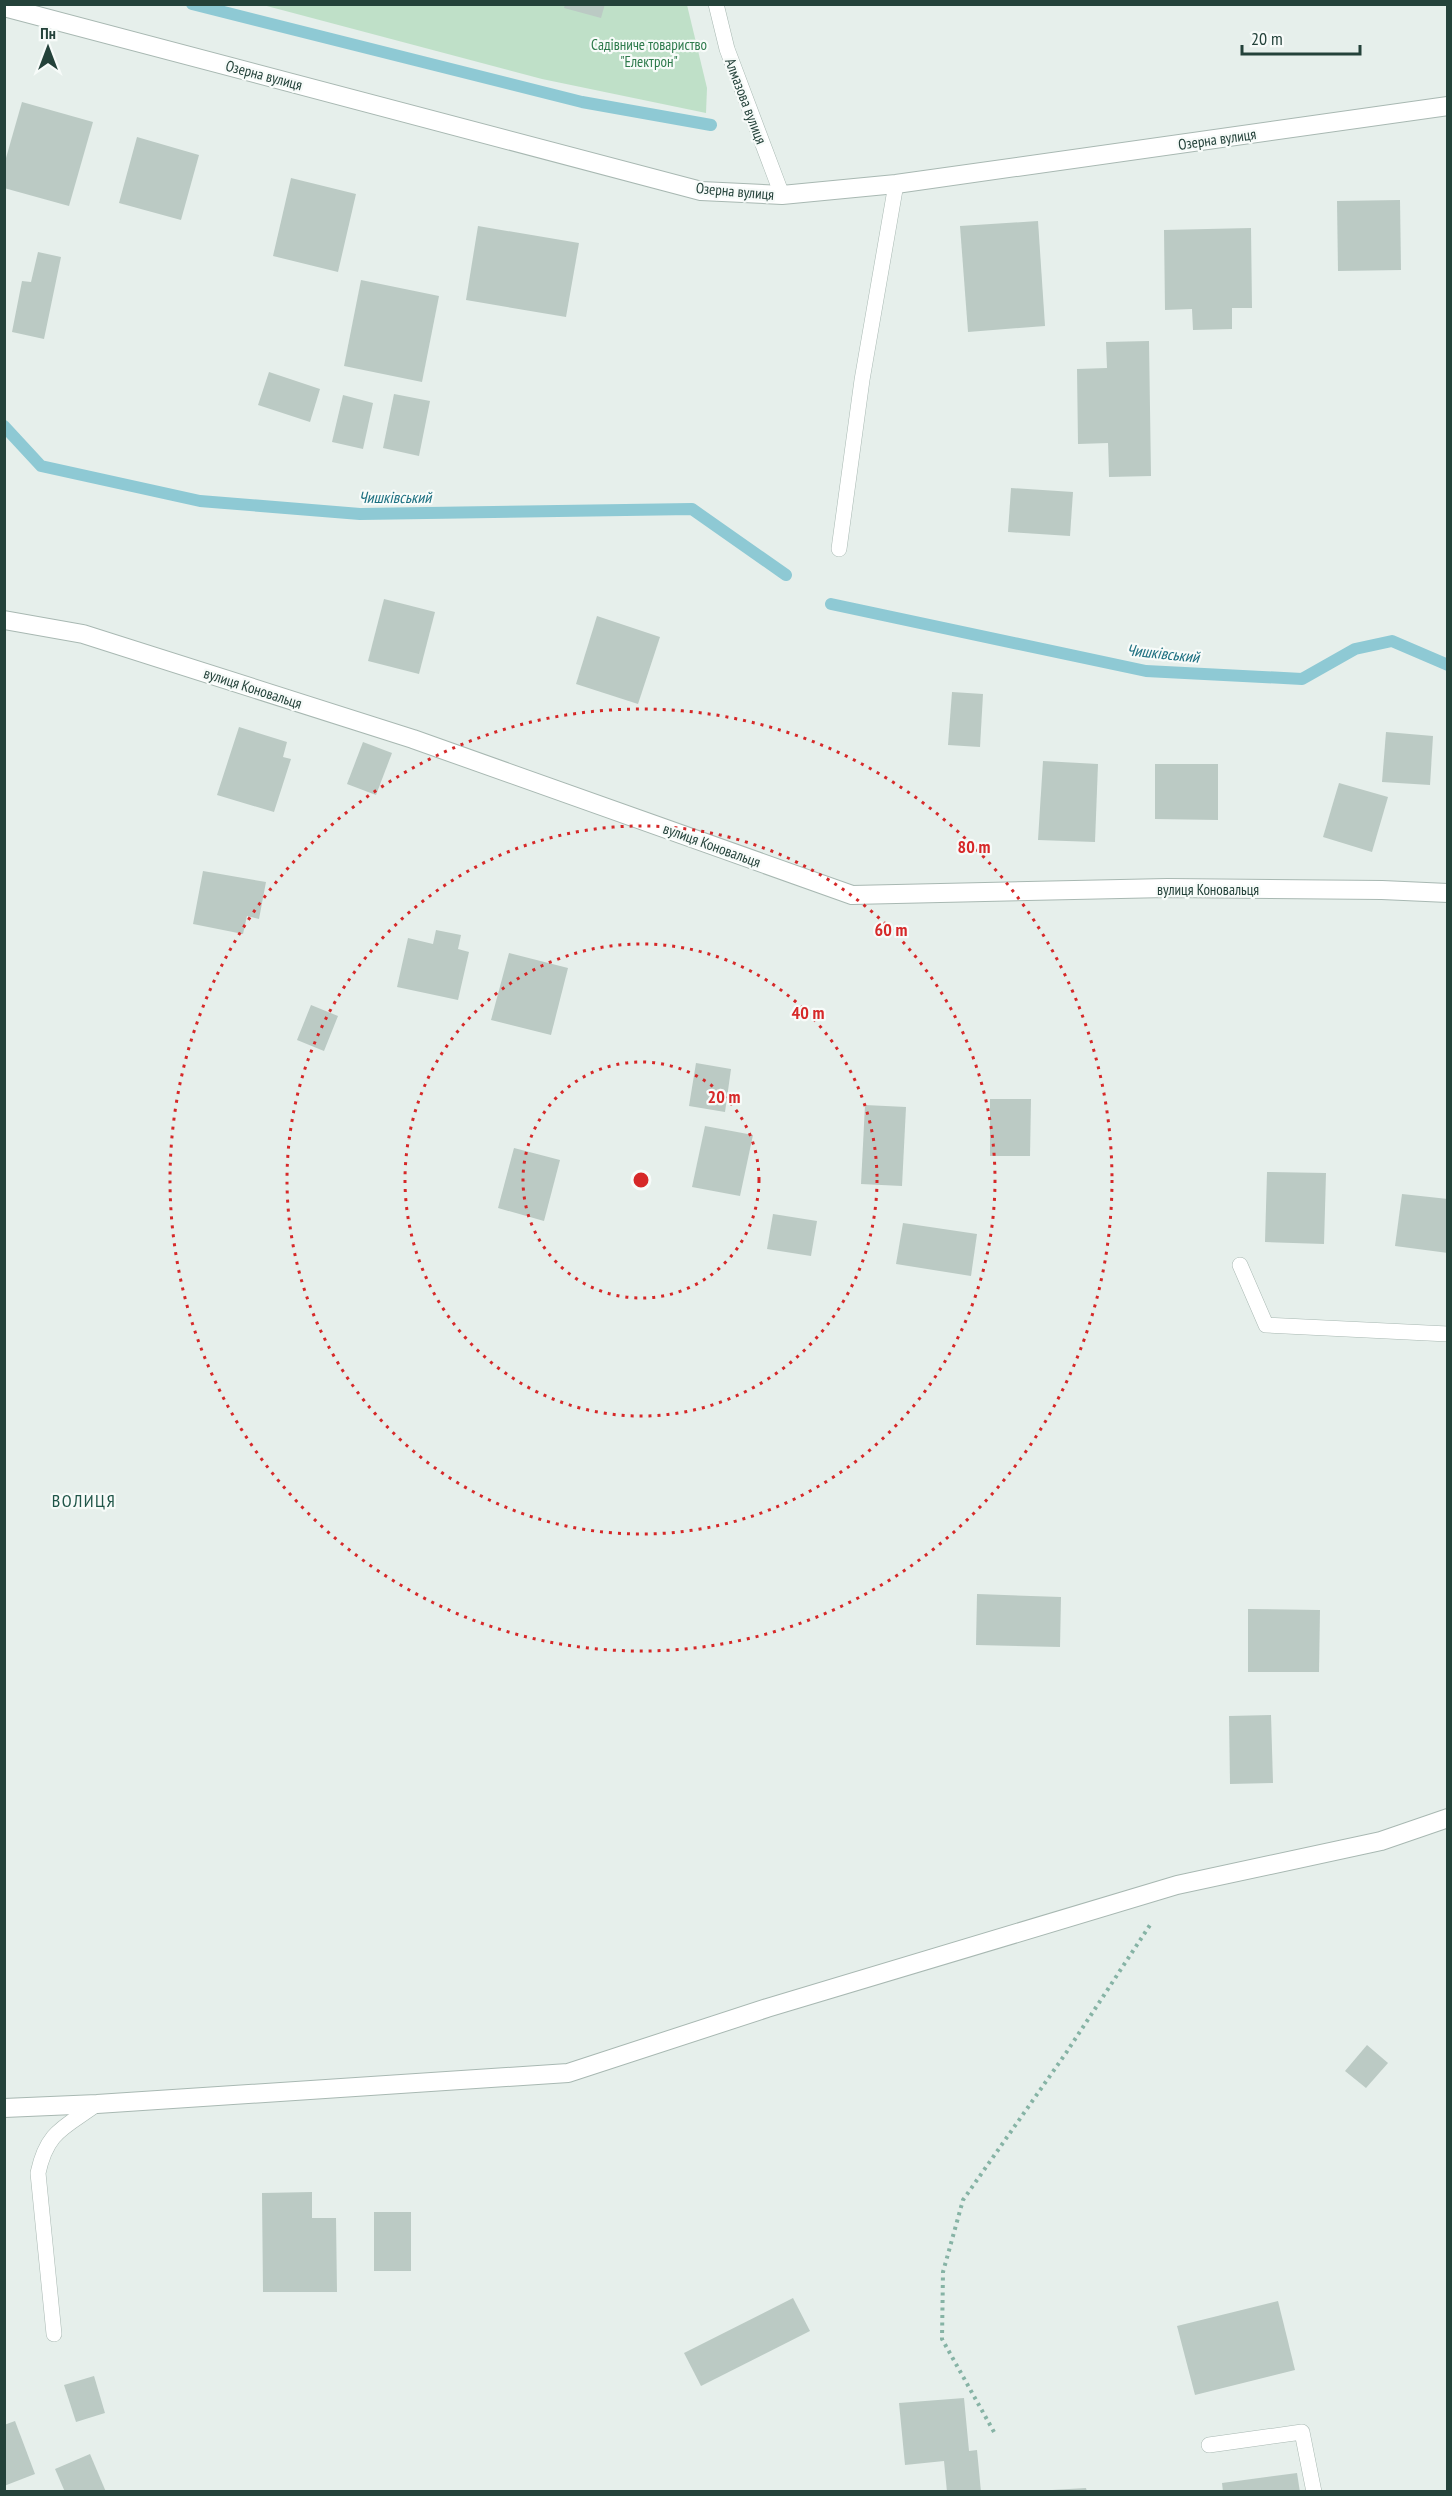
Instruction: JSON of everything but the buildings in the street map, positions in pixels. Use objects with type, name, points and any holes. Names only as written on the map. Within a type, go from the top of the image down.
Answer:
[{"type":"street","name":"Озерна вулиця","points":[[4,7],[701,191],[782,195],[896,184],[1448,106]]},
{"type":"street","name":"вулиця Коновальця","points":[[4,620],[82,634],[413,739],[852,895],[1167,888],[1382,890],[1448,893]]},
{"type":"street","points":[[4,2108],[568,2073],[766,2008],[1177,1885],[1381,1841],[1448,1818]]},
{"type":"lane","name":"Алмазова вулиця","points":[[716,4],[727,49],[782,195]]},
{"type":"lane","points":[[839,549],[862,380],[896,184]]},
{"type":"lane","points":[[1240,1264],[1266,1325],[1448,1334]]},
{"type":"lane","points":[[54,2334],[38,2173],[42,2154],[52,2136],[97,2104]]},
{"type":"lane","points":[[1209,2445],[1302,2432],[1314,2492]]},
{"type":"path","points":[[994,2432],[942,2339],[943,2272],[963,2200],[1066,2053],[1177,1885]]},
{"type":"green space","name":"Садівниче товариство \"Електрон\"","points":[[263,5],[687,5],[707,88],[706,113],[542,79]]},
{"type":"waterway","points":[[192,4],[582,102],[711,125]]},
{"type":"waterway","name":"Чишківський","points":[[4,426],[41,466],[200,501],[360,514],[692,509],[786,575]]},
{"type":"waterway","name":"Чишківський","points":[[831,604],[1146,671],[1302,679],[1355,649],[1392,641],[1448,665]]},
{"type":"district","name":"ВОЛИЦЯ","points":[[84,1500]]}]
